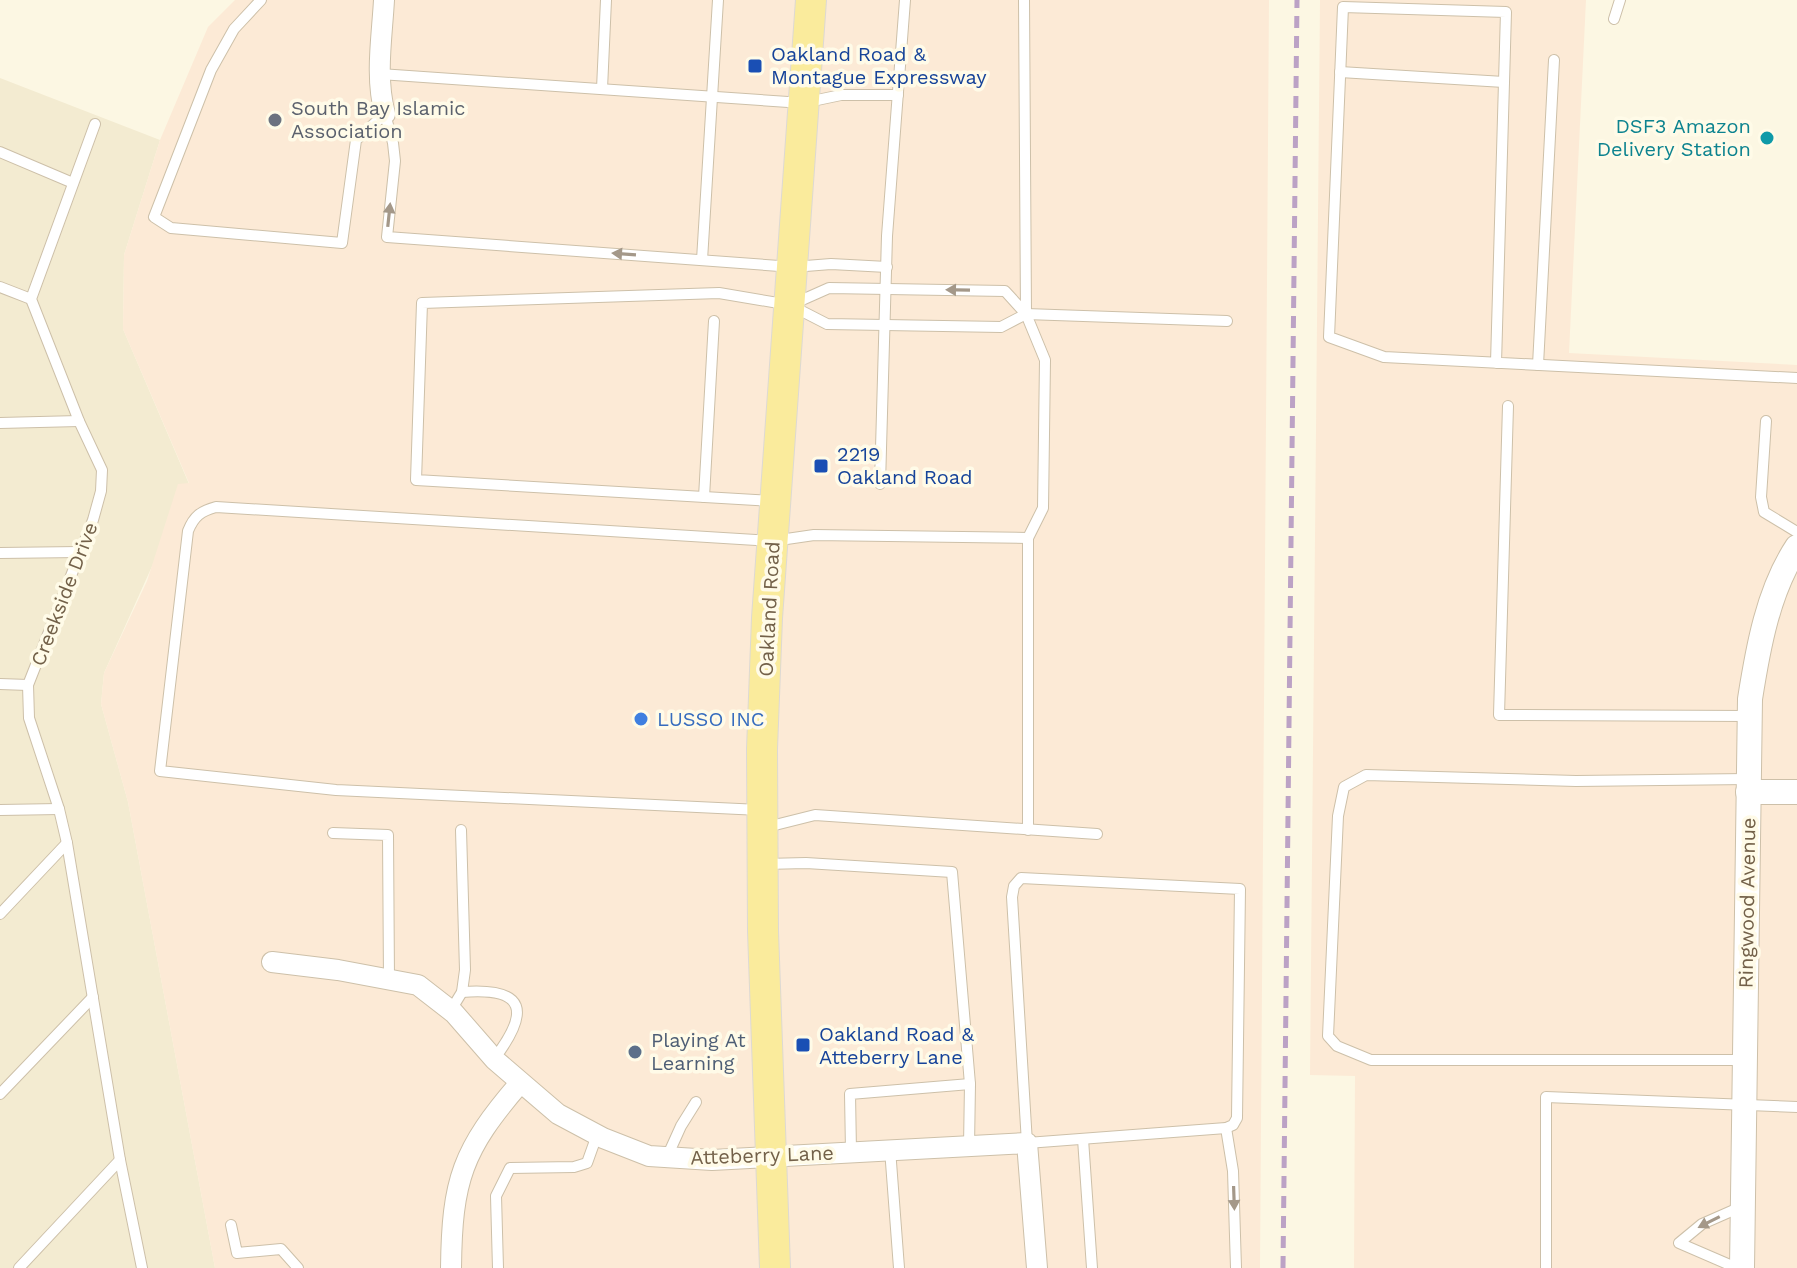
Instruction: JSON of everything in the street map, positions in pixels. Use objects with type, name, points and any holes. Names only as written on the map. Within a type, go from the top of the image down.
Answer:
[{"type":"main road","name":"Oakland Road","points":[[775,1268],[762,864],[767,618],[811,0]]},
{"type":"street","points":[[384,0],[380,97],[385,114]]},
{"type":"street","name":"Ringwood Avenue","points":[[1739,1268],[1743,1206],[1749,716],[1757,649],[1771,605],[1794,559]]},
{"type":"street","points":[[1748,786],[1797,792]]},
{"type":"street","name":"Atteberry Lane","points":[[272,962],[418,985],[451,1010],[494,1059],[558,1114],[597,1135],[649,1156],[712,1160],[1027,1143]]},
{"type":"street","points":[[451,1268],[452,1219],[462,1167],[491,1116],[520,1083]]},
{"type":"street","points":[[1027,1143],[1037,1268]]},
{"type":"lane","points":[[261,0],[234,29],[211,70],[154,217],[171,228],[342,243],[356,140],[385,114],[395,161],[387,237],[793,267],[831,264],[887,267]]},
{"type":"lane","points":[[602,89],[606,0]]},
{"type":"lane","points":[[702,260],[718,0]]},
{"type":"lane","points":[[880,484],[885,289],[905,0]]},
{"type":"lane","points":[[1024,0],[1026,314]]},
{"type":"lane","points":[[1614,19],[1620,0]]},
{"type":"lane","points":[[1496,363],[1506,12],[1343,7],[1329,337],[1384,357],[1496,363],[1797,378]]},
{"type":"lane","points":[[1538,365],[1554,60]]},
{"type":"lane","points":[[1340,72],[1504,82]]},
{"type":"lane","points":[[380,74],[803,103],[841,95],[898,95]]},
{"type":"lane","points":[[0,287],[31,299],[95,124]]},
{"type":"lane","points":[[0,152],[73,183]]},
{"type":"lane","points":[[790,305],[829,288],[1005,291],[1026,314],[1045,360],[1043,508],[1028,538],[1028,830]]},
{"type":"lane","points":[[776,501],[416,480],[422,303],[719,293],[790,305],[827,324],[1001,327],[1026,314],[1227,321]]},
{"type":"lane","name":"Creekside Drive","points":[[31,299],[79,421],[102,470],[97,506],[28,685],[29,718],[67,843],[120,1160],[142,1268]]},
{"type":"lane","points":[[704,497],[714,321]]},
{"type":"lane","points":[[1508,406],[1499,715],[1749,716]]},
{"type":"lane","points":[[0,423],[79,421]]},
{"type":"lane","points":[[1766,421],[1761,497],[1764,512],[1797,532]]},
{"type":"lane","points":[[1028,538],[814,535],[773,541],[216,507],[202,511],[188,531],[160,771],[336,790],[762,819],[815,815],[1097,834]]},
{"type":"lane","points":[[0,553],[79,552]]},
{"type":"lane","points":[[0,684],[28,685]]},
{"type":"lane","points":[[1745,1060],[1371,1060],[1337,1046],[1328,1036],[1338,816],[1344,787],[1366,775],[1748,786]]},
{"type":"lane","points":[[0,810],[59,809]]},
{"type":"lane","points":[[451,1010],[462,992],[465,970],[461,830]]},
{"type":"lane","points":[[333,833],[388,835],[389,980]]},
{"type":"lane","points":[[0,914],[67,843]]},
{"type":"lane","points":[[762,864],[806,863],[952,872],[970,1084],[969,1146]]},
{"type":"lane","points":[[1021,878],[1240,889],[1237,1118],[1233,1125],[1226,1128],[1027,1143],[1012,897],[1014,886],[1021,878]]},
{"type":"lane","points":[[462,992],[485,990],[508,996],[517,1007],[518,1023],[494,1059]]},
{"type":"lane","points":[[0,1094],[93,997]]},
{"type":"lane","points":[[851,1151],[850,1094],[970,1084]]},
{"type":"lane","points":[[1546,1268],[1546,1097],[1797,1107]]},
{"type":"lane","points":[[667,1157],[696,1102]]},
{"type":"lane","points":[[1226,1128],[1233,1171],[1236,1268]]},
{"type":"lane","points":[[498,1268],[496,1196],[510,1168],[574,1167],[587,1163],[597,1135]]},
{"type":"lane","points":[[1083,1139],[1092,1268]]},
{"type":"lane","points":[[890,1149],[899,1268]]},
{"type":"lane","points":[[19,1268],[120,1160]]},
{"type":"lane","points":[[1739,1268],[1679,1243],[1702,1224],[1743,1206]]},
{"type":"lane","points":[[231,1225],[237,1253],[281,1249],[298,1268]]},
{"type":"shaded area","points":[[235,0],[1269,0],[1260,1268],[215,1268],[128,802],[101,704],[104,673],[147,581],[178,484],[189,483],[123,329],[124,255],[160,140],[208,27]]},
{"type":"shaded area","points":[[1320,0],[1586,0],[1569,353],[1797,365],[1797,1268],[1354,1268],[1355,1076],[1310,1075]]},
{"type":"shaded area","points":[[0,78],[160,140],[124,255],[123,329],[189,484],[104,673],[101,704],[128,802],[215,1268],[0,1268]]},
{"type":"railway","points":[[1283,1268],[1297,0]]},
{"type":"place","name":"Oakland Road & Montague Expressway","points":[[755,66]]},
{"type":"place","name":"South Bay Islamic Association","points":[[275,120]]},
{"type":"place","name":"DSF3 Amazon Delivery Station","points":[[1767,138]]},
{"type":"place","name":"2219 Oakland Road","points":[[821,466]]},
{"type":"place","name":"LUSSO INC","points":[[641,719]]},
{"type":"place","name":"Oakland Road & Atteberry Lane","points":[[803,1045]]},
{"type":"place","name":"Playing At Learning","points":[[635,1052]]}]
